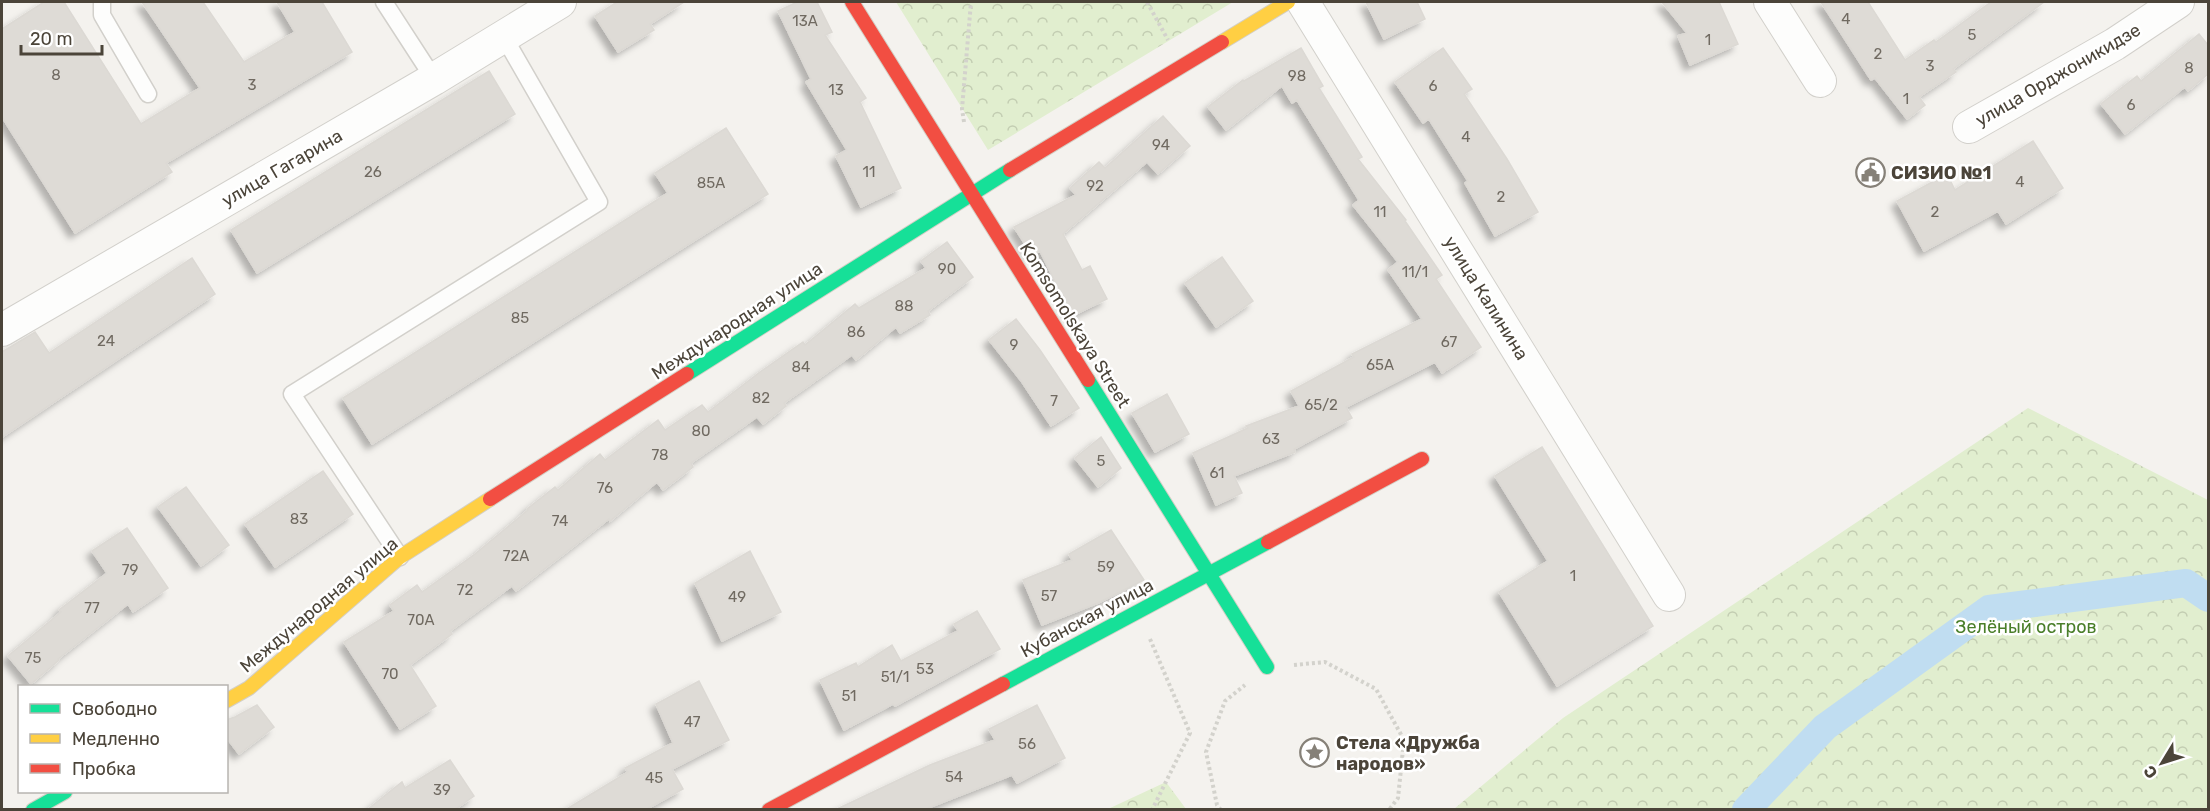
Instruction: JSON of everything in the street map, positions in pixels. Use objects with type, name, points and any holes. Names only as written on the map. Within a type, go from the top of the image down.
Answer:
[{"type":"street","name":"улица Гагарина","points":[[2,330],[434,79],[560,2]]},
{"type":"street","name":"Komsomolskaya Street","points":[[852,2],[1267,667]]},
{"type":"street","name":"Международная улица","points":[[228,700],[249,688],[400,558],[971,193],[1288,2]]},
{"type":"street","name":"улица Калинина","points":[[1303,2],[1669,595]]},
{"type":"street","points":[[1770,2],[1820,81]]},
{"type":"street","name":"улица Орджоникидзе","points":[[1969,127],[2115,45],[2178,2]]},
{"type":"street","name":"Кубанская улица","points":[[769,810],[1422,459]]},
{"type":"street","points":[[33,810],[63,793]]},
{"type":"lane","points":[[102,2],[102,15],[148,94]]},
{"type":"lane","points":[[384,2],[434,79]]},
{"type":"lane","points":[[400,558],[292,394],[599,202],[504,37]]},
{"type":"path","points":[[964,130],[962,109],[971,2]]},
{"type":"path","points":[[1147,2],[1169,41]]},
{"type":"path","points":[[1138,610],[1190,734],[1152,810]]},
{"type":"path","points":[[1221,810],[1217,805],[1206,752],[1225,700],[1267,667],[1325,662],[1376,689],[1404,740],[1398,798],[1389,810]]},
{"type":"green space","points":[[896,2],[1233,2],[988,150]]},
{"type":"green space","name":"Зелёный остров","points":[[2028,408],[2208,500],[2208,809],[1454,809],[1563,718]]},
{"type":"green space","points":[[1166,782],[1186,809],[1108,809]]},
{"type":"building","points":[[44,2],[64,2],[141,124],[200,88],[142,2],[203,2],[244,62],[295,32],[277,2],[322,2],[352,52],[166,163],[172,172],[75,233],[2,117],[2,29]]},
{"type":"building","points":[[617,2],[684,2],[650,24],[654,30],[618,52],[595,16]]},
{"type":"building","points":[[797,2],[817,2],[832,32],[825,35],[866,98],[860,102],[901,188],[861,207],[836,156],[847,150],[806,82],[811,79],[778,11]]},
{"type":"building","points":[[1366,2],[1417,2],[1425,19],[1384,39]]},
{"type":"building","points":[[1662,2],[1719,2],[1738,44],[1690,65],[1678,36],[1687,33]]},
{"type":"building","points":[[1821,2],[1868,2],[1905,60],[1934,40],[1936,42],[1991,2],[2044,2],[1953,69],[1956,72],[1919,97],[1925,105],[1907,119],[1875,78],[1871,80]]},
{"type":"building","points":[[2199,34],[2208,45],[2208,74],[2188,91],[2185,87],[2125,134],[2101,104],[2137,76],[2141,81]]},
{"type":"building","points":[[1301,48],[1323,86],[1319,88],[1362,157],[1358,159],[1406,220],[1442,275],[1436,279],[1481,347],[1442,373],[1435,362],[1346,407],[1352,418],[1294,449],[1295,452],[1234,476],[1242,493],[1216,505],[1193,453],[1248,428],[1246,426],[1299,406],[1291,391],[1354,357],[1352,354],[1422,319],[1388,270],[1398,262],[1353,205],[1359,200],[1297,100],[1292,103],[1282,86],[1226,130],[1208,107],[1243,80]]},
{"type":"building","points":[[1443,48],[1472,89],[1464,94],[1507,159],[1538,212],[1495,236],[1465,183],[1468,181],[1429,119],[1423,123],[1395,82]]},
{"type":"building","points":[[489,71],[515,114],[257,273],[231,230]]},
{"type":"building","points":[[1163,116],[1190,146],[1158,174],[1147,162],[1063,234],[1082,270],[1090,266],[1107,299],[1072,316],[1040,251],[1032,255],[1014,227],[1076,195],[1070,188],[1099,162],[1105,168]]},
{"type":"building","points":[[726,128],[768,194],[372,444],[343,398],[668,193],[655,173]]},
{"type":"building","points":[[2033,141],[2063,188],[2006,224],[1998,211],[1924,251],[1897,201],[1947,174],[1955,190]]},
{"type":"building","points":[[947,242],[973,277],[928,311],[930,315],[900,333],[896,327],[856,360],[852,355],[784,403],[786,406],[763,424],[757,417],[691,463],[693,467],[663,490],[657,482],[610,521],[609,519],[516,591],[512,586],[450,631],[452,634],[410,665],[436,706],[400,729],[344,642],[394,611],[390,605],[417,585],[422,592],[475,554],[527,509],[555,487],[558,490],[600,454],[605,460],[658,420],[665,430],[702,405],[708,412],[803,342],[805,345],[855,304],[859,308],[926,268],[921,261]]},
{"type":"building","points":[[1222,257],[1253,301],[1216,327],[1185,283]]},
{"type":"building","points":[[192,258],[215,294],[2,437],[2,352],[35,332],[49,353]]},
{"type":"building","points":[[1016,319],[1079,408],[1051,426],[1022,382],[989,340]]},
{"type":"building","points":[[1167,394],[1189,434],[1155,452],[1132,413]]},
{"type":"building","points":[[1101,437],[1121,468],[1098,487],[1075,458]]},
{"type":"building","points":[[1542,447],[1653,626],[1557,686],[1499,592],[1548,561],[1495,476]]},
{"type":"building","points":[[323,471],[353,514],[275,567],[245,524]]},
{"type":"building","points":[[186,487],[229,545],[201,566],[158,507]]},
{"type":"building","points":[[127,528],[168,588],[133,612],[128,604],[58,659],[31,684],[8,656],[61,612],[59,610],[107,573],[92,551]]},
{"type":"building","points":[[1111,530],[1144,580],[1098,603],[1042,625],[1023,580],[1072,560],[1069,554]]},
{"type":"building","points":[[750,551],[781,612],[722,641],[695,583]]},
{"type":"building","points":[[977,611],[1000,649],[895,706],[893,704],[844,730],[820,680],[856,663],[858,667],[892,645],[901,661],[958,631],[954,624]]},
{"type":"building","points":[[699,681],[729,740],[672,769],[683,789],[645,810],[565,810],[628,772],[625,768],[673,743],[656,704]]},
{"type":"building","points":[[257,705],[274,727],[239,754],[228,740],[228,719]]},
{"type":"building","points":[[1037,705],[1065,758],[1017,783],[1012,775],[923,810],[835,810],[930,765],[995,740],[989,729]]},
{"type":"building","points":[[450,760],[474,796],[454,810],[367,810],[402,782],[405,788]]},
{"type":"waterway","points":[[1746,810],[1825,727],[1989,609],[2186,583],[2208,598]]},
{"type":"traffic: fast","points":[[687,374],[1010,170]]},
{"type":"traffic: fast","points":[[1088,380],[1267,667]]},
{"type":"traffic: fast","points":[[1003,684],[1268,542]]},
{"type":"traffic: fast","points":[[33,810],[63,793]]},
{"type":"traffic: slow","points":[[1222,42],[1288,2]]},
{"type":"traffic: slow","points":[[228,700],[249,688],[400,557],[490,499]]},
{"type":"traffic: jam","points":[[852,2],[1088,380]]},
{"type":"traffic: jam","points":[[1010,170],[1222,42]]},
{"type":"traffic: jam","points":[[490,499],[687,374]]},
{"type":"traffic: jam","points":[[1268,542],[1422,459]]},
{"type":"traffic: jam","points":[[769,810],[1003,684]]},
{"type":"place","name":"СИЗИО №1","points":[[1870,173]]},
{"type":"place","name":"Стела «Дружба народов»","points":[[1315,753]]}]
